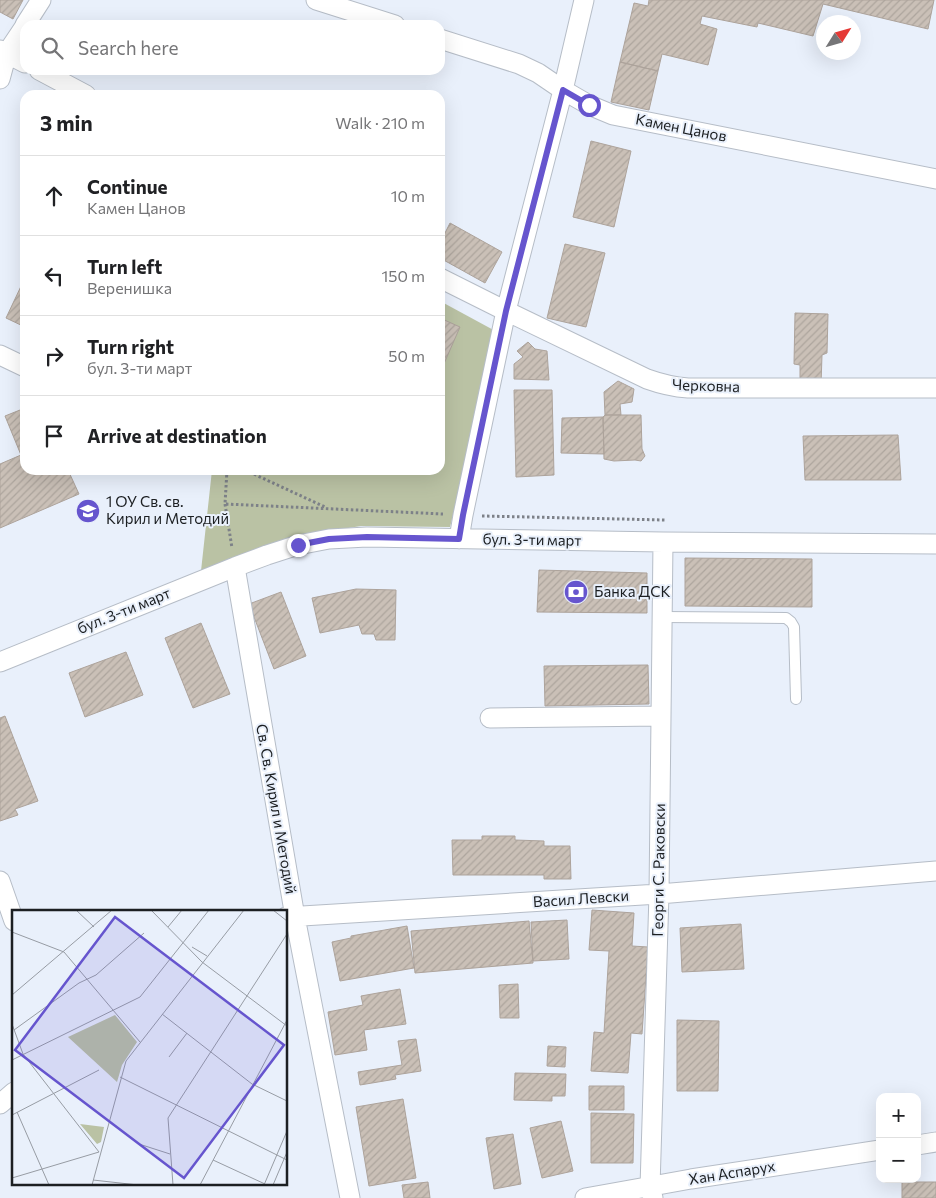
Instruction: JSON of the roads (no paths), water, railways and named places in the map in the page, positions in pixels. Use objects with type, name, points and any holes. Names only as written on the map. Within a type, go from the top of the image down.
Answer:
[{"type":"street","points":[[28,20],[41,0]]},
{"type":"street","points":[[316,0],[379,20]]},
{"type":"street","points":[[459,539],[506,311],[563,90],[584,0]]},
{"type":"street","points":[[0,79],[4,51],[20,31]]},
{"type":"street","name":"Камен Цанов","points":[[445,41],[519,64],[538,73],[589,105],[614,114],[936,179]]},
{"type":"street","points":[[4,51],[20,59]]},
{"type":"street","points":[[48,75],[77,90]]},
{"type":"street","name":"Черковна","points":[[445,280],[647,379],[661,384],[675,387],[936,388]]},
{"type":"street","points":[[0,355],[20,364]]},
{"type":"street","name":"бул. 3-ти март","points":[[0,662],[235,566],[298,545],[329,539],[367,537],[936,544]]},
{"type":"street","name":"Георги С. Раковски","points":[[652,1192],[663,542]]},
{"type":"street","name":"Св. Св. Кирил и Методий","points":[[235,566],[290,917],[350,1198]]},
{"type":"street","points":[[490,718],[661,716]]},
{"type":"street","name":"Васил Левски","points":[[290,917],[658,894],[936,871]]},
{"type":"street","points":[[0,881],[12,915]]},
{"type":"street","points":[[0,1104],[12,1094]]},
{"type":"street","points":[[921,1144],[936,1142]]},
{"type":"street","name":"Хан Аспарух","points":[[585,1198],[652,1192],[876,1151]]},
{"type":"lane","points":[[663,617],[786,618],[794,627],[796,699]]},
{"type":"place","name":"1 ОУ Св. св. Кирил и Методий","points":[[88,511]]},
{"type":"place","name":"Банка ДСК","points":[[576,592]]}]
